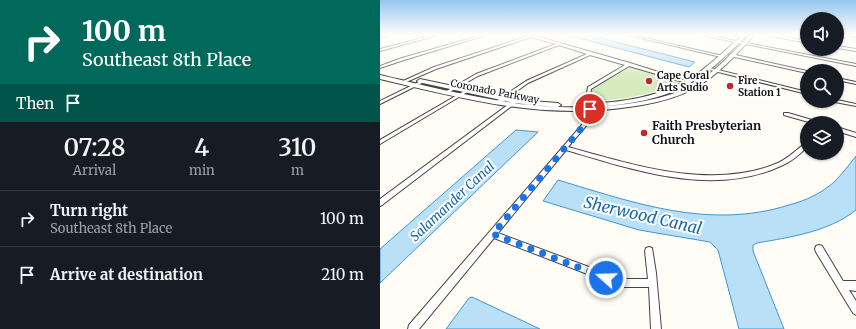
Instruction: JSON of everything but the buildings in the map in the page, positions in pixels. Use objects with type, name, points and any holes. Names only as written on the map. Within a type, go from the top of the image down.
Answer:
[{"type":"street","points":[[380,67],[433,50]]},
{"type":"street","points":[[403,82],[435,68],[485,50]]},
{"type":"street","points":[[447,92],[477,75],[542,50]]},
{"type":"street","points":[[582,50],[688,82]]},
{"type":"street","points":[[696,50],[721,56]]},
{"type":"street","name":"Coronado Parkway","points":[[380,72],[515,101],[590,108],[650,96],[670,90],[688,82],[727,50]]},
{"type":"street","points":[[730,50],[727,53],[731,55],[800,70]]},
{"type":"street","name":"Coronado Parkway","points":[[380,77],[509,106],[545,110],[630,106],[672,95],[700,82],[736,50]]},
{"type":"street","points":[[781,50],[856,65]]},
{"type":"street","points":[[497,104],[527,82],[591,53]]},
{"type":"street","points":[[413,329],[592,115],[588,90],[591,86],[628,64]]},
{"type":"street","points":[[707,68],[800,91]]},
{"type":"street","points":[[844,80],[856,83]]},
{"type":"street","points":[[380,102],[424,81]]},
{"type":"street","points":[[380,142],[467,91]]},
{"type":"street","points":[[380,203],[515,101]]},
{"type":"street","points":[[844,102],[856,105]]},
{"type":"street","points":[[786,114],[800,118]]},
{"type":"street","points":[[844,131],[856,135]]},
{"type":"street","points":[[565,148],[655,171],[676,175],[709,177],[738,175],[764,170],[785,162],[800,150]]},
{"type":"street","points":[[493,234],[621,283],[653,283]]},
{"type":"street","points":[[819,249],[856,310]]},
{"type":"street","points":[[649,251],[656,329]]},
{"type":"street","points":[[842,285],[856,286]]},
{"type":"green space","points":[[627,64],[684,81],[661,90],[637,96],[588,102],[588,90]]},
{"type":"water","points":[[626,50],[649,50],[695,62],[689,67]]},
{"type":"water","name":"Salamander Canal","points":[[516,130],[538,132],[380,283],[380,249]]},
{"type":"water","name":"Sherwood Canal","points":[[856,156],[856,210],[834,224],[821,229],[753,245],[753,251],[784,329],[739,329],[718,250],[710,242],[639,230],[543,201],[558,180],[644,205],[672,210],[701,214],[730,215],[759,212],[795,203],[819,193],[843,173]]},
{"type":"water","points":[[472,297],[540,329],[446,329],[469,298]]},
{"type":"place","name":"Cape Coral Arts Sudio","points":[[649,81]]},
{"type":"place","name":"Fire Station 1","points":[[730,86]]},
{"type":"place","name":"Faith Presbyterian Church","points":[[644,133]]},
{"type":"route","points":[[590,109],[592,111],[592,115],[589,119],[493,234],[606,278]]}]
